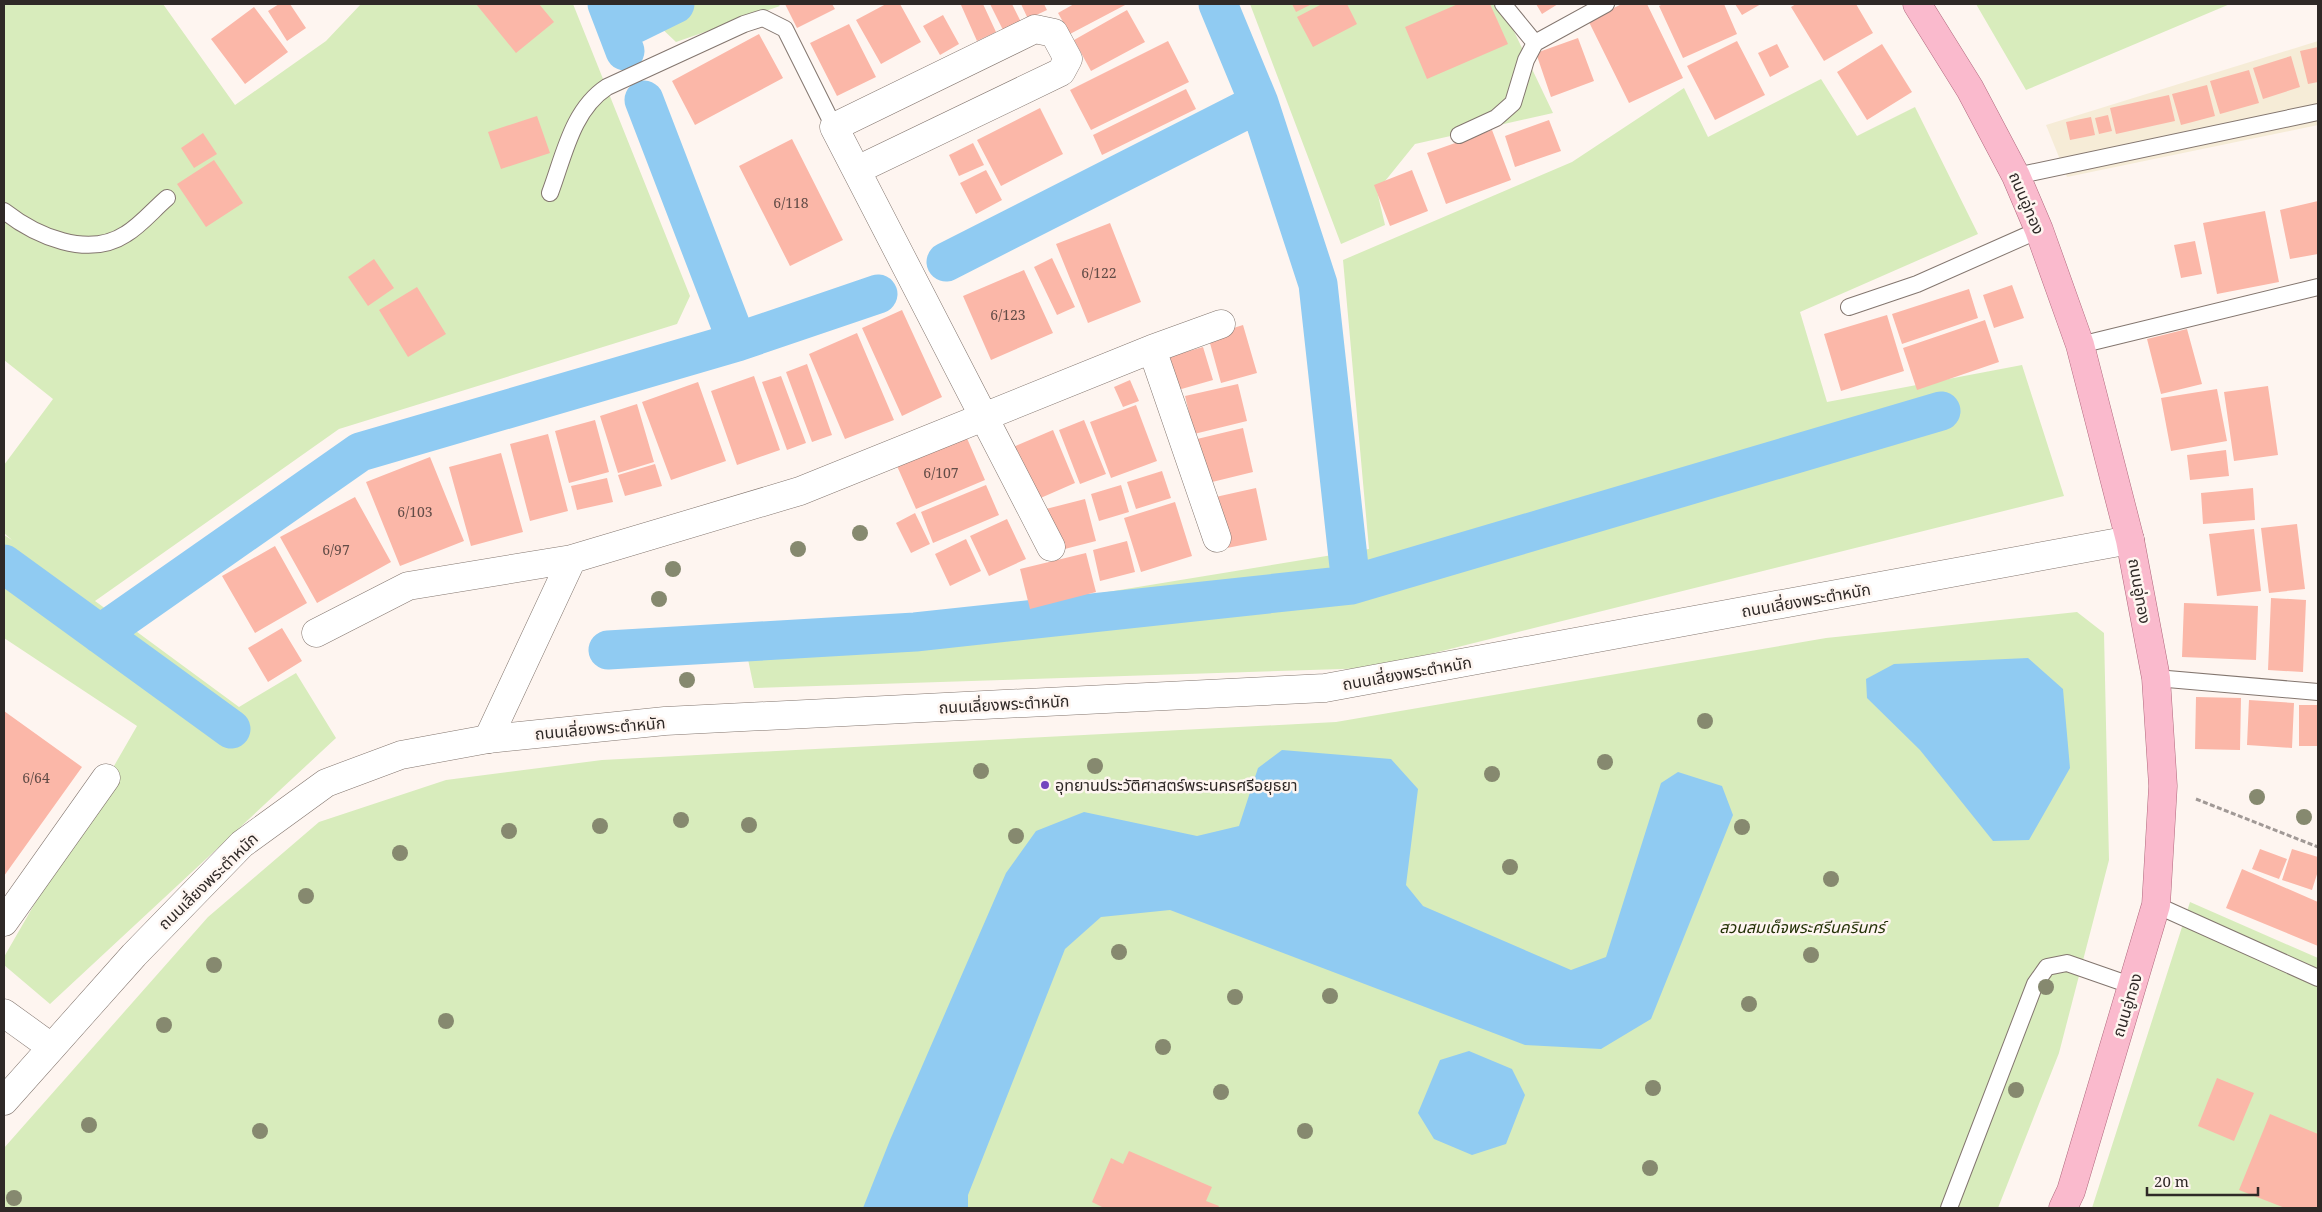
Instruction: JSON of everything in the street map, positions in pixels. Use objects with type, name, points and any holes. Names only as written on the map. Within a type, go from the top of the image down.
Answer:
[{"type":"main road","name":"ถนนอู่ทอง","points":[[1917,4],[1970,89],[2016,176],[2039,230],[2080,346],[2130,540],[2156,678],[2163,786],[2156,906],[2071,1190],[2063,1208]]},
{"type":"street","points":[[857,170],[1061,72],[1068,59],[1054,33],[1035,29],[834,127],[1051,547]]},
{"type":"street","points":[[316,633],[408,586],[572,559],[800,491],[983,416],[1152,349],[1221,324]]},
{"type":"street","points":[[1152,349],[1217,538]]},
{"type":"street","name":"ถนนเลี่ยงพระตำหนัก","points":[[4,1101],[134,955],[242,844],[326,783],[401,755],[488,739],[675,721],[1325,688],[2130,540]]},
{"type":"street","points":[[488,739],[572,559]]},
{"type":"street","points":[[4,922],[106,778]]},
{"type":"street","points":[[4,1013],[51,1047]]},
{"type":"lane","points":[[1503,4],[1535,44]]},
{"type":"lane","points":[[1459,135],[1496,118],[1514,103],[1526,60],[1535,44],[1606,4]]},
{"type":"lane","points":[[550,193],[581,112],[594,96],[607,87],[744,24],[763,18],[785,30],[834,127]]},
{"type":"lane","points":[[2016,176],[2318,112]]},
{"type":"lane","points":[[4,211],[61,242],[103,244],[126,234],[167,198]]},
{"type":"lane","points":[[1849,307],[1917,284],[2039,230]]},
{"type":"lane","points":[[2080,346],[2318,287]]},
{"type":"lane","points":[[2156,678],[2318,692]]},
{"type":"lane","points":[[2156,906],[2318,978]]},
{"type":"lane","points":[[1949,1208],[2035,984],[2047,966],[2067,962],[2133,986]]},
{"type":"path","points":[[2163,786],[2318,847]]},
{"type":"shaded area","points":[[2318,41],[2318,125],[2067,177],[2046,125]]},
{"type":"green space","points":[[4,4],[163,4],[235,105],[326,41],[361,4],[573,4],[690,296],[677,324],[339,429],[95,601],[239,707],[296,673],[336,738],[50,1004],[4,965],[4,957],[137,726],[4,638],[4,535],[12,540],[4,533],[4,465],[53,399],[4,360]]},
{"type":"green space","points":[[636,4],[778,4],[780,6],[676,42]]},
{"type":"green space","points":[[1250,4],[1501,4],[1553,113],[1415,144],[1377,191],[1385,225],[1341,244]]},
{"type":"green space","points":[[1976,4],[2230,4],[2026,90]]},
{"type":"green space","points":[[1821,79],[1857,136],[1915,107],[1978,234],[1800,312],[1827,402],[2022,365],[2064,496],[1374,668],[754,688],[741,626],[931,621],[1369,549],[1343,260],[1572,162],[1684,88],[1708,137]]},
{"type":"green space","name":"สวนสมเด็จพระศรีนครินทร์","points":[[2077,612],[2104,633],[2109,860],[2059,1053],[1998,1208],[4,1208],[4,1148],[208,917],[319,822],[446,780],[602,760],[1336,722],[1826,638]]},
{"type":"green space","points":[[2190,902],[2318,958],[2318,1208],[2092,1208]]},
{"type":"water","points":[[2028,658],[2063,689],[2070,768],[2029,840],[1993,841],[1920,750],[1867,698],[1866,679],[1894,664]]},
{"type":"water","points":[[1282,750],[1391,759],[1418,789],[1406,885],[1423,906],[1571,970],[1606,957],[1661,783],[1678,772],[1722,786],[1733,815],[1651,1019],[1601,1049],[1525,1045],[1170,910],[1101,917],[1065,949],[968,1195],[968,1208],[863,1208],[890,1140],[1006,873],[1036,831],[1084,812],[1197,836],[1239,826],[1258,768]]},
{"type":"water","points":[[1469,1051],[1512,1069],[1525,1095],[1506,1144],[1472,1155],[1434,1139],[1418,1113],[1440,1060]]},
{"type":"building","points":[[279,4],[290,4],[306,28],[287,41],[268,11]]},
{"type":"building","points":[[476,4],[539,4],[554,22],[516,53]]},
{"type":"building","points":[[785,4],[832,4],[835,9],[797,28]]},
{"type":"building","points":[[886,4],[900,4],[921,42],[881,64],[856,20]]},
{"type":"building","points":[[983,4],[996,32],[977,41],[961,5]]},
{"type":"building","points":[[990,4],[1012,4],[1021,22],[1003,30]]},
{"type":"building","points":[[1021,4],[1044,4],[1047,10],[1028,19]]},
{"type":"building","points":[[1074,4],[1127,4],[1070,34],[1058,13]]},
{"type":"building","points":[[1292,4],[1312,4],[1296,12]]},
{"type":"building","points":[[1322,4],[1347,4],[1357,24],[1313,47],[1297,17]]},
{"type":"building","points":[[1458,4],[1490,4],[1508,44],[1427,79],[1405,27]]},
{"type":"building","points":[[1536,4],[1558,4],[1542,14]]},
{"type":"building","points":[[1622,4],[1647,4],[1683,78],[1629,103],[1588,20]]},
{"type":"building","points":[[1663,4],[1724,4],[1737,34],[1683,58],[1659,6]]},
{"type":"building","points":[[1735,4],[1761,4],[1742,15]]},
{"type":"building","points":[[1796,4],[1856,4],[1873,33],[1824,61],[1791,7]]},
{"type":"building","points":[[254,7],[288,52],[245,84],[211,39]]},
{"type":"building","points":[[1127,10],[1145,42],[1091,71],[1074,40]]},
{"type":"building","points":[[943,15],[959,44],[940,55],[923,26]]},
{"type":"building","points":[[849,24],[876,77],[837,96],[810,43]]},
{"type":"building","points":[[759,34],[783,78],[695,125],[672,81]]},
{"type":"building","points":[[1578,38],[1594,81],[1551,97],[1536,53]]},
{"type":"building","points":[[1168,41],[1189,82],[1091,130],[1070,90]]},
{"type":"building","points":[[1737,41],[1765,95],[1715,120],[1687,66]]},
{"type":"building","points":[[1777,44],[1789,67],[1770,77],[1758,53]]},
{"type":"building","points":[[1882,44],[1912,92],[1867,120],[1837,72]]},
{"type":"building","points":[[2318,47],[2318,82],[2308,84],[2300,51]]},
{"type":"building","points":[[2291,56],[2300,87],[2263,99],[2253,68]]},
{"type":"building","points":[[2249,70],[2259,103],[2220,114],[2210,81]]},
{"type":"building","points":[[2207,85],[2215,116],[2181,125],[2172,94]]},
{"type":"building","points":[[1186,89],[1196,109],[1102,155],[1093,135]]},
{"type":"building","points":[[2169,95],[2175,121],[2116,134],[2110,108]]},
{"type":"building","points":[[1040,108],[1063,154],[1001,186],[977,140]]},
{"type":"building","points":[[2108,115],[2112,131],[2099,134],[2095,118]]},
{"type":"building","points":[[537,116],[550,153],[501,169],[488,132]]},
{"type":"building","points":[[2091,117],[2095,135],[2070,140],[2066,122]]},
{"type":"building","points":[[1549,120],[1561,151],[1515,167],[1505,136]]},
{"type":"building","points":[[1492,130],[1511,180],[1446,204],[1427,153]]},
{"type":"building","points":[[203,133],[217,154],[194,168],[181,148]]},
{"type":"building","points":[[792,139],[843,240],[790,266],[739,166]]},
{"type":"building","points":[[973,143],[984,165],[959,176],[949,155]]},
{"type":"building","points":[[214,160],[243,203],[206,227],[177,184]]},
{"type":"building","points":[[986,170],[1002,200],[976,214],[960,183]]},
{"type":"building","points":[[1412,170],[1428,211],[1390,226],[1374,185]]},
{"type":"building","points":[[2318,201],[2318,254],[2290,259],[2280,210]]},
{"type":"building","points":[[2265,211],[2279,282],[2217,294],[2203,223]]},
{"type":"building","points":[[1110,223],[1141,302],[1088,323],[1056,244]]},
{"type":"building","points":[[2195,241],[2202,274],[2181,278],[2174,245]]},
{"type":"building","points":[[1052,258],[1075,307],[1057,315],[1034,267]]},
{"type":"building","points":[[374,259],[394,288],[368,306],[348,277]]},
{"type":"building","points":[[1024,270],[1053,333],[991,360],[963,296]]},
{"type":"building","points":[[2012,285],[2024,318],[1994,328],[1983,295]]},
{"type":"building","points":[[417,287],[446,334],[408,357],[379,310]]},
{"type":"building","points":[[1969,289],[1978,318],[1902,344],[1892,314]]},
{"type":"building","points":[[902,310],[942,397],[902,416],[862,328]]},
{"type":"building","points":[[1887,315],[1904,371],[1841,391],[1824,334]]},
{"type":"building","points":[[1985,320],[1999,362],[1917,390],[1903,348]]},
{"type":"building","points":[[1243,325],[1257,373],[1221,383],[1208,336]]},
{"type":"building","points":[[2187,329],[2202,384],[2161,394],[2147,339]]},
{"type":"building","points":[[857,333],[894,420],[845,439],[809,354]]},
{"type":"building","points":[[1203,347],[1213,380],[1178,390],[1168,357]]},
{"type":"building","points":[[807,364],[832,435],[812,442],[786,372]]},
{"type":"building","points":[[754,376],[780,450],[737,465],[711,391]]},
{"type":"building","points":[[781,376],[806,443],[787,450],[762,382]]},
{"type":"building","points":[[1130,380],[1139,401],[1123,407],[1114,387]]},
{"type":"building","points":[[698,382],[726,461],[671,480],[642,402]]},
{"type":"building","points":[[1238,384],[1247,421],[1194,434],[1185,396]]},
{"type":"building","points":[[2268,386],[2278,455],[2234,461],[2224,392]]},
{"type":"building","points":[[2217,389],[2227,441],[2171,451],[2161,398]]},
{"type":"building","points":[[637,404],[654,462],[618,473],[600,416]]},
{"type":"building","points":[[1136,405],[1157,461],[1111,478],[1090,422]]},
{"type":"building","points":[[595,420],[609,472],[569,483],[555,431]]},
{"type":"building","points":[[1084,420],[1106,474],[1080,484],[1059,430]]},
{"type":"building","points":[[1243,428],[1253,472],[1208,483],[1197,439]]},
{"type":"building","points":[[1053,430],[1075,483],[1036,500],[1013,447]]},
{"type":"building","points":[[548,434],[568,511],[530,521],[510,444]]},
{"type":"building","points":[[966,436],[985,480],[916,509],[897,466]]},
{"type":"building","points":[[2226,450],[2229,476],[2190,480],[2187,455]]},
{"type":"building","points":[[501,453],[523,532],[471,546],[449,467]]},
{"type":"building","points":[[430,457],[464,541],[400,566],[366,482]]},
{"type":"building","points":[[655,464],[662,486],[625,496],[618,475]]},
{"type":"building","points":[[1162,471],[1171,498],[1136,509],[1127,482]]},
{"type":"building","points":[[607,478],[613,502],[577,510],[571,486]]},
{"type":"building","points":[[986,485],[999,515],[933,543],[921,512]]},
{"type":"building","points":[[1121,485],[1129,512],[1099,521],[1091,494]]},
{"type":"building","points":[[1256,488],[1267,540],[1222,549],[1211,498]]},
{"type":"building","points":[[2253,488],[2255,520],[2203,524],[2201,493]]},
{"type":"building","points":[[355,497],[391,562],[317,603],[280,537]]},
{"type":"building","points":[[1085,499],[1096,541],[1053,552],[1042,510]]},
{"type":"building","points":[[1175,502],[1192,556],[1141,572],[1124,518]]},
{"type":"building","points":[[915,513],[930,544],[911,553],[896,523]]},
{"type":"building","points":[[1007,519],[1026,559],[989,576],[970,536]]},
{"type":"building","points":[[2297,524],[2305,589],[2269,593],[2261,528]]},
{"type":"building","points":[[2254,529],[2261,591],[2217,596],[2209,534]]},
{"type":"building","points":[[966,539],[981,571],[950,586],[935,554]]},
{"type":"building","points":[[1127,541],[1135,572],[1100,581],[1093,550]]},
{"type":"building","points":[[275,546],[307,603],[255,633],[222,576]]},
{"type":"building","points":[[1086,553],[1096,592],[1030,609],[1020,569]]},
{"type":"building","points":[[2271,598],[2306,600],[2303,672],[2268,670]]},
{"type":"building","points":[[2184,603],[2258,606],[2256,660],[2182,657]]},
{"type":"building","points":[[282,628],[302,661],[268,682],[248,648]]},
{"type":"building","points":[[2196,697],[2241,698],[2240,750],[2195,749]]},
{"type":"building","points":[[2249,700],[2294,703],[2292,748],[2247,745]]},
{"type":"building","points":[[2299,705],[2318,705],[2318,746],[2299,746]]},
{"type":"building","points":[[4,711],[82,767],[4,876]]},
{"type":"building","points":[[2260,849],[2287,859],[2279,879],[2252,869]]},
{"type":"building","points":[[2292,849],[2318,857],[2318,871],[2312,890],[2282,880]]},
{"type":"building","points":[[2242,869],[2318,902],[2318,946],[2226,908]]},
{"type":"building","points":[[2217,1078],[2254,1093],[2234,1141],[2198,1126]]},
{"type":"building","points":[[2270,1114],[2318,1134],[2318,1208],[2285,1208],[2239,1190]]},
{"type":"building","points":[[1129,1151],[1212,1187],[1206,1201],[1219,1206],[1218,1208],[1104,1208],[1092,1202],[1111,1158],[1123,1164]]},
{"type":"waterway","points":[[607,4],[625,51]]},
{"type":"waterway","points":[[618,32],[675,4]]},
{"type":"waterway","points":[[1218,4],[1259,103],[1318,284],[1351,585]]},
{"type":"waterway","points":[[644,100],[737,342]]},
{"type":"waterway","points":[[946,262],[1259,103]]},
{"type":"waterway","points":[[100,634],[360,452],[737,342],[878,294]]},
{"type":"waterway","points":[[608,650],[915,632],[1351,585],[1941,411]]},
{"type":"waterway","points":[[4,564],[231,729]]},
{"type":"place","name":"อุทยานประวัติศาสตร์พระนครศรีอยุธยา","points":[[1045,785]]}]
